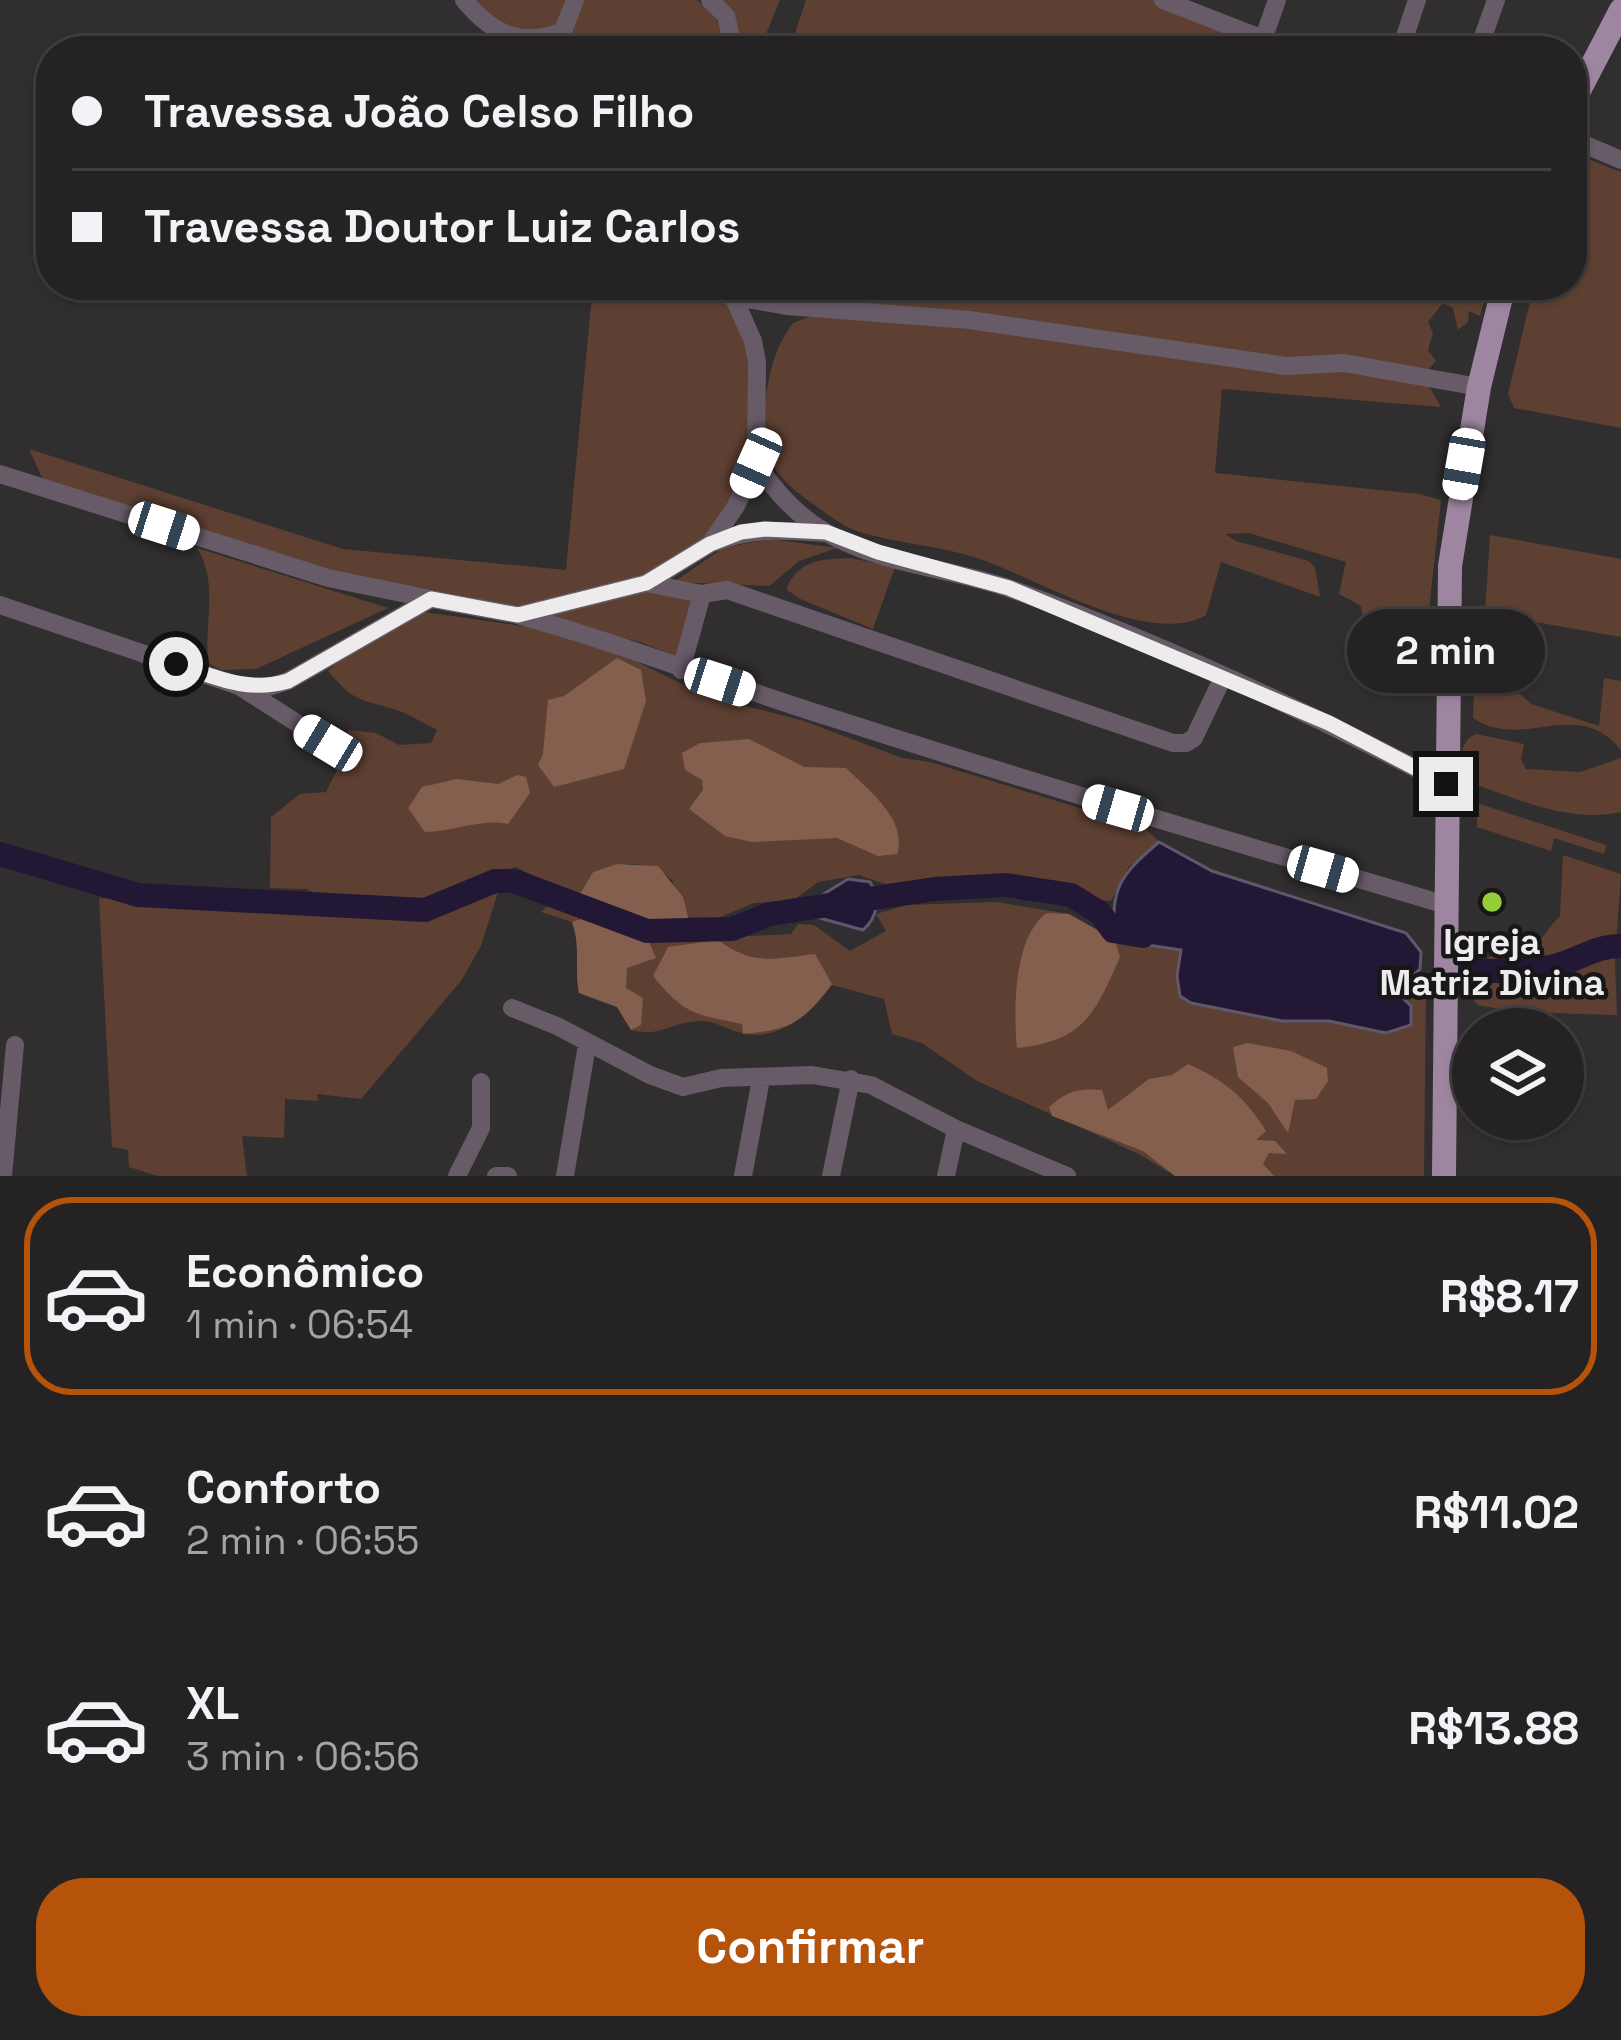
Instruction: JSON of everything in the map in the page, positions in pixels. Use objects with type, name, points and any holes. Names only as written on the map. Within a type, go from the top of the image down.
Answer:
[{"type":"main road","points":[[1587,72],[1616,10]]},
{"type":"main road","points":[[1444,1176],[1450,566],[1479,387],[1500,300]]},
{"type":"street","points":[[464,0],[499,36]]},
{"type":"street","points":[[550,36],[562,31],[575,0]]},
{"type":"street","points":[[710,0],[725,16],[730,36]]},
{"type":"street","points":[[1163,0],[1259,36]]},
{"type":"street","points":[[1265,36],[1277,0]]},
{"type":"street","points":[[1405,36],[1417,0]]},
{"type":"street","points":[[1483,36],[1496,0]]},
{"type":"street","points":[[496,31],[516,36]]},
{"type":"street","points":[[1587,145],[1621,160]]},
{"type":"street","points":[[710,544],[736,506],[756,463],[757,362],[735,300]]},
{"type":"street","points":[[765,300],[787,306],[969,320],[1286,366],[1344,363],[1479,387]]},
{"type":"street","points":[[756,463],[788,502],[826,532],[1009,588],[1329,723],[1446,784]]},
{"type":"street","points":[[0,474],[328,578],[518,615],[616,642],[681,670],[1077,796],[1446,905]]},
{"type":"street","points":[[518,615],[646,583],[710,544],[741,532],[826,532]]},
{"type":"street","points":[[646,583],[702,594],[727,590],[1173,742],[1194,739],[1223,676]]},
{"type":"street","points":[[681,670],[702,594]]},
{"type":"street","points":[[239,686],[265,688],[288,681],[431,599]]},
{"type":"street","points":[[0,605],[239,686],[328,743]]},
{"type":"street","points":[[512,1008],[539,1017],[650,1076],[683,1087],[721,1078],[851,1079],[894,1094],[956,1129],[1067,1176]]},
{"type":"street","points":[[3,1176],[4,1112],[15,1045]]},
{"type":"street","points":[[565,1176],[587,1045]]},
{"type":"street","points":[[743,1176],[761,1078]]},
{"type":"street","points":[[831,1176],[851,1079]]},
{"type":"street","points":[[457,1176],[481,1128],[481,1082]]},
{"type":"street","points":[[946,1176],[956,1129]]},
{"type":"street","points":[[496,1176],[508,1176]]},
{"type":"shaded area","points":[[475,0],[572,0],[561,22],[535,35],[501,27]]},
{"type":"shaded area","points":[[582,0],[696,0],[717,21],[723,36],[563,36]]},
{"type":"shaded area","points":[[717,0],[780,0],[765,36],[731,36]]},
{"type":"shaded area","points":[[806,0],[1156,0],[1239,36],[794,36]]},
{"type":"shaded area","points":[[1587,159],[1621,172],[1621,428],[1514,408],[1508,394],[1530,300],[1587,300]]},
{"type":"shaded area","points":[[592,300],[729,300],[753,355],[749,454],[738,496],[694,549],[640,578],[517,606],[337,572],[43,480],[29,449],[343,549],[566,570]]},
{"type":"shaded area","points":[[800,300],[1484,300],[1480,316],[1469,311],[1468,322],[1458,330],[1453,308],[1443,303],[1428,322],[1433,333],[1428,350],[1436,361],[1427,371],[1285,360]]},
{"type":"shaded area","points":[[819,313],[1414,379],[1430,388],[1441,407],[1222,389],[1215,473],[1441,500],[1426,638],[1363,620],[1361,606],[1339,594],[1346,562],[1249,533],[1225,534],[1309,561],[1315,568],[1320,597],[1221,562],[1206,615],[1183,623],[1155,623],[1094,607],[980,559],[844,525],[781,477],[764,441],[764,409],[776,353],[793,323]]},
{"type":"shaded area","points":[[1490,535],[1621,559],[1621,637],[1485,613]]},
{"type":"shaded area","points":[[771,539],[837,548],[799,561],[769,586],[674,582],[723,548]]},
{"type":"shaded area","points":[[197,548],[388,608],[256,669],[222,670],[208,663],[209,589]]},
{"type":"shaded area","points":[[850,558],[895,567],[873,629],[786,589],[804,567]]},
{"type":"shaded area","points":[[643,589],[692,597],[679,657],[544,615]]},
{"type":"shaded area","points":[[424,612],[530,627],[603,645],[723,700],[1145,828],[1159,842],[1128,868],[1111,901],[1094,899],[1060,881],[980,875],[885,884],[859,875],[818,882],[793,901],[754,903],[718,918],[685,917],[671,904],[673,881],[655,868],[635,864],[593,872],[577,899],[516,867],[428,905],[365,902],[307,889],[270,888],[271,817],[300,794],[326,792],[337,770],[332,748],[349,730],[376,733],[399,745],[431,743],[437,730],[354,696],[328,671],[355,645]]},
{"type":"shaded area","points":[[617,658],[641,670],[646,701],[624,769],[554,787],[538,765],[548,700],[564,696]]},
{"type":"shaded area","points":[[1604,678],[1621,681],[1621,750],[1604,734],[1586,727],[1511,730],[1473,718],[1474,690],[1520,694],[1531,704],[1599,726]]},
{"type":"shaded area","points":[[1476,734],[1524,744],[1521,759],[1526,769],[1580,772],[1621,758],[1621,812],[1561,812],[1463,780],[1463,747]]},
{"type":"shaded area","points":[[749,739],[804,767],[846,768],[891,817],[899,841],[897,854],[878,856],[837,838],[752,842],[725,836],[689,809],[703,790],[702,780],[685,770],[682,753],[700,743]]},
{"type":"shaded area","points":[[517,775],[526,777],[530,793],[508,824],[425,832],[408,808],[422,787],[457,779],[498,784]]},
{"type":"shaded area","points":[[1477,803],[1606,845],[1604,854],[1554,838],[1551,851],[1477,827]]},
{"type":"shaded area","points":[[1159,842],[1212,871],[1406,933],[1421,952],[1420,969],[1396,991],[1411,1006],[1411,1025],[1386,1033],[1329,1021],[1282,1021],[1191,1003],[1180,996],[1181,950],[1115,940],[1116,895],[1135,864]]},
{"type":"shaded area","points":[[1563,855],[1621,874],[1617,1015],[1584,1014],[1584,1008],[1477,1005],[1464,983],[1466,974],[1491,956],[1526,954],[1560,916]]},
{"type":"shaded area","points":[[617,864],[658,866],[683,897],[690,925],[649,926],[577,899],[593,872]]},
{"type":"shaded area","points":[[848,879],[870,882],[875,895],[874,914],[863,930],[816,917],[811,902]]},
{"type":"shaded area","points":[[499,889],[481,946],[461,981],[361,1099],[317,1094],[318,1101],[285,1099],[284,1138],[242,1136],[247,1176],[158,1176],[129,1167],[128,1150],[112,1147],[99,898],[429,915]]},
{"type":"shaded area","points":[[996,902],[1069,914],[1115,940],[1181,949],[1177,975],[1239,1010],[1282,1021],[1329,1021],[1386,1033],[1396,991],[1418,971],[1426,986],[1424,1176],[1175,1176],[1139,1154],[977,1081],[922,1043],[892,1034],[884,999],[832,985],[803,1016],[766,1034],[738,1032],[702,1021],[651,1032],[631,1030],[617,1007],[579,993],[572,922],[541,912],[550,904],[665,940],[791,934],[798,924],[814,925],[850,951],[886,931],[876,914],[907,905]]},
{"type":"shaded area","points":[[1047,913],[1069,914],[1115,940],[1120,957],[1084,1021],[1058,1039],[1017,1048],[1016,994],[1022,955],[1036,924]]},
{"type":"shaded area","points":[[588,917],[646,935],[656,958],[627,968],[626,988],[643,998],[641,1025],[631,1030],[617,1007],[579,993],[572,922]]},
{"type":"shaded area","points":[[718,940],[753,957],[815,954],[832,984],[795,1022],[743,1034],[742,1024],[683,1006],[653,976],[668,947]]},
{"type":"shaded area","points":[[1248,1043],[1291,1051],[1327,1068],[1328,1081],[1316,1099],[1295,1100],[1288,1133],[1268,1103],[1238,1077],[1233,1047]]},
{"type":"shaded area","points":[[1188,1064],[1242,1099],[1266,1131],[1256,1140],[1275,1141],[1287,1154],[1269,1153],[1263,1164],[1274,1176],[1175,1176],[1143,1151],[1052,1116],[1049,1107],[1073,1092],[1102,1090],[1108,1110],[1149,1079],[1172,1075]]},
{"type":"waterway","points":[[0,854],[138,895],[425,910],[495,881],[514,881],[647,931],[732,929],[770,914],[934,889],[1006,885],[1071,895],[1100,913],[1113,931],[1143,936]]},
{"type":"waterway","points":[[1466,970],[1544,968],[1621,946]]},
{"type":"place","name":"Igreja Matriz Divina","points":[[1492,902]]},
{"type":"route","points":[[176,664],[239,686],[265,688],[288,681],[431,599],[518,615],[646,583],[710,544],[741,532],[826,532],[878,552],[1009,588],[1329,723],[1446,784]]}]
